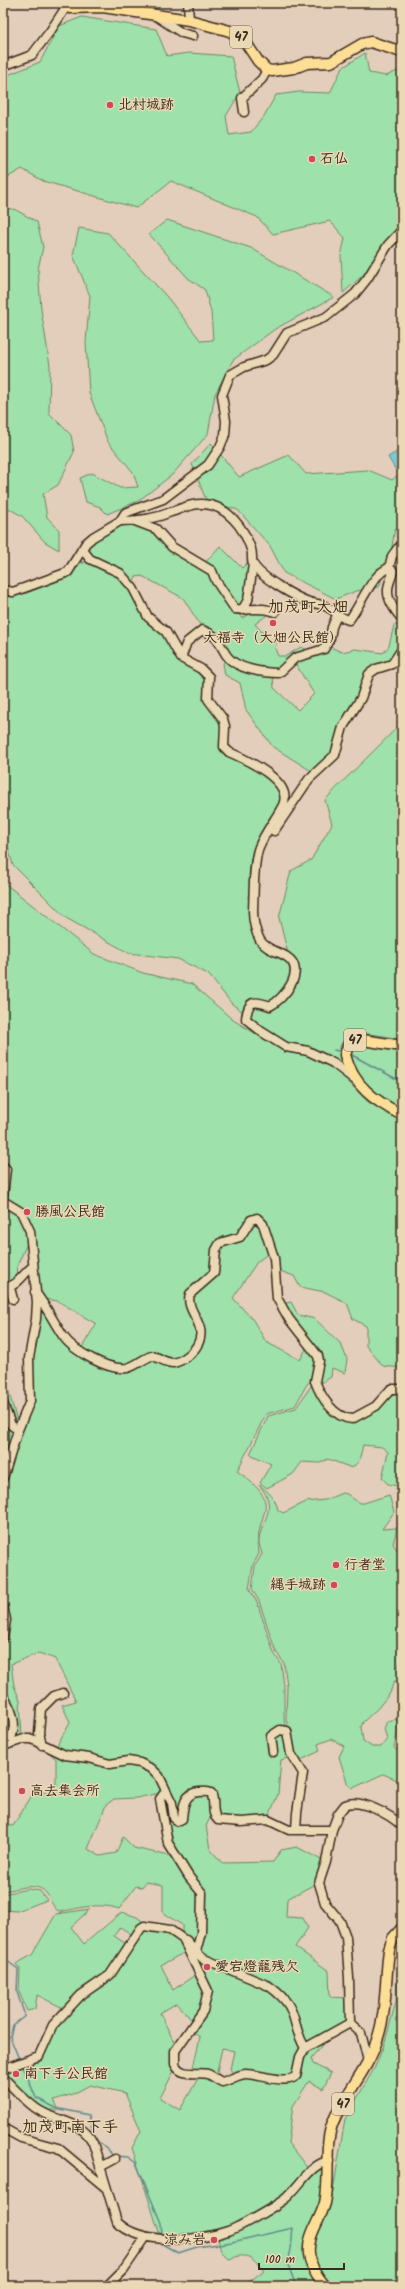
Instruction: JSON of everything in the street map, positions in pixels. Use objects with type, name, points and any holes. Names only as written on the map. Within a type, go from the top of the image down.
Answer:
[{"type":"main road","name":"47","points":[[64,5],[103,7],[153,14],[188,20],[238,34],[267,70]]},
{"type":"main road","points":[[267,70],[294,68],[307,63],[331,62],[362,44],[371,42],[402,52]]},
{"type":"main road","name":"47","points":[[402,1046],[362,1039],[351,1042],[346,1048],[345,1055],[357,1082],[372,1098],[402,1115]]},
{"type":"main road","name":"47","points":[[325,2286],[310,2263],[309,2242],[324,2204],[328,2187],[333,2123],[368,2061],[377,2040],[382,2022],[389,1946],[395,1934],[402,1928]]},
{"type":"street","points":[[188,3],[188,20]]},
{"type":"street","points":[[3,66],[32,54],[51,30],[64,5]]},
{"type":"street","points":[[153,14],[182,33],[193,36]]},
{"type":"street","points":[[244,112],[242,98],[262,79],[267,70]]},
{"type":"street","points":[[3,590],[13,592],[68,572],[82,549],[92,537],[120,521],[125,513],[163,499],[208,465],[220,447],[225,435],[226,420],[222,395],[230,375],[244,366],[266,360],[272,355],[287,333],[326,316],[350,298],[367,279],[388,245],[402,230]]},
{"type":"street","points":[[120,521],[135,521],[192,505],[203,504],[216,508],[236,520],[252,550],[253,564],[248,600],[242,610]]},
{"type":"street","points":[[135,521],[156,529],[172,547],[212,571],[216,581],[235,609],[268,609],[275,612]]},
{"type":"street","points":[[253,564],[282,588],[305,600],[329,607],[337,616],[349,620],[374,581],[381,573],[389,568],[395,552],[398,548],[402,549]]},
{"type":"street","points":[[82,549],[90,559],[120,573],[133,588],[148,617],[166,632],[181,658],[201,670],[209,677],[208,699],[223,719],[225,726],[224,747],[229,752],[269,774],[283,790],[284,803],[259,848],[254,922],[260,940],[267,948],[289,958],[294,966],[294,977],[290,987],[279,1001],[270,1006],[259,1002],[251,1003],[247,1009],[246,1018],[262,1032],[286,1047],[308,1051],[333,1064],[357,1082]]},
{"type":"street","points":[[389,568],[393,571],[393,576],[388,591],[391,602],[402,620]]},
{"type":"street","points":[[181,658],[187,642],[202,630],[214,635],[220,640],[227,657],[235,662],[253,671],[279,673],[295,658],[324,649],[330,638],[332,627],[337,616]]},
{"type":"street","points":[[259,848],[271,834],[309,779],[335,755],[343,727],[361,698],[369,674],[376,669],[392,664],[402,649]]},
{"type":"street","points":[[3,1166],[6,1169],[3,1196]]},
{"type":"street","points":[[3,1201],[18,1210],[25,1218],[30,1231],[36,1320],[29,1358],[30,1398],[3,1478]]},
{"type":"street","points":[[35,1292],[52,1315],[63,1337],[73,1346],[106,1366],[128,1368],[152,1356],[167,1362],[175,1362],[192,1352],[200,1338],[200,1324],[189,1301],[190,1294],[214,1273],[216,1250],[220,1243],[240,1237],[251,1220],[257,1218],[263,1224],[274,1258],[277,1298],[289,1319],[318,1356],[319,1361],[314,1381],[332,1409],[341,1417],[352,1420],[376,1406],[391,1389],[402,1389]]},
{"type":"street","points":[[13,1299],[6,1288],[32,1267]]},
{"type":"street","points":[[3,1403],[11,1425],[18,1430]]},
{"type":"street","points":[[3,1606],[6,1620],[3,1638]]},
{"type":"street","points":[[42,1745],[39,1733],[41,1709],[54,1696],[63,1693]]},
{"type":"street","points":[[3,1696],[12,1715],[15,1729],[13,1736],[3,1746]]},
{"type":"street","points":[[273,1752],[271,1736],[280,1730],[287,1731],[291,1754],[303,1771],[296,1829]]},
{"type":"street","points":[[3,1746],[24,1739],[32,1739],[60,1754],[89,1758],[110,1764],[128,1761],[140,1763],[157,1773],[165,1792],[172,1803],[174,1818],[178,1821],[182,1819],[184,1803],[189,1795],[193,1792],[209,1792],[213,1797],[214,1816],[218,1820],[268,1820],[286,1829],[332,1830]]},
{"type":"street","points":[[165,1792],[160,1799],[168,1843],[188,1877],[202,1893],[201,1933],[196,1950]]},
{"type":"street","points":[[368,2061],[361,2033],[350,2023],[346,1937],[340,1921],[325,1903],[319,1883],[326,1862],[332,1830],[340,1811],[345,1805],[350,1803],[382,1811],[402,1826]]},
{"type":"street","points":[[3,2069],[39,2056],[50,2031],[66,2010],[81,1994],[110,1975],[141,1928],[144,1926],[165,1929],[183,1939],[196,1950],[202,1958],[269,1986],[278,1993],[292,2009],[300,2039],[305,2048]]},
{"type":"street","points":[[183,1939],[205,1981],[208,1998],[195,2024],[175,2051],[174,2057],[177,2068],[188,2073],[207,2074],[222,2082],[246,2074],[264,2079],[291,2079],[298,2072],[300,2057],[305,2048],[350,2023]]},
{"type":"street","points":[[3,2077],[38,2110],[83,2129],[93,2143],[117,2222],[125,2229],[146,2237],[161,2239],[186,2239],[229,2231],[286,2198],[316,2165],[329,2161]]},
{"type":"street","points":[[3,2128],[21,2138],[58,2148],[106,2188]]},
{"type":"street","points":[[100,2167],[115,2159]]},
{"type":"street","points":[[107,2286],[124,2269],[146,2237]]},
{"type":"green space","points":[[82,17],[156,29],[167,56],[189,53],[231,56],[240,93],[226,116],[229,135],[251,132],[264,116],[276,95],[299,92],[330,93],[342,68],[365,53],[369,73],[386,76],[402,69],[402,228],[371,268],[343,293],[341,256],[345,238],[330,221],[273,234],[257,217],[171,181],[136,208],[43,181],[22,169],[3,180],[3,77],[40,62],[59,26]]},
{"type":"green space","points":[[3,207],[16,210],[37,222],[43,247],[38,269],[41,309],[50,366],[49,413],[71,435],[74,452],[58,485],[43,494],[47,517],[59,530],[59,550],[45,542],[22,516],[3,505]]},
{"type":"green space","points":[[167,220],[251,248],[334,297],[275,329],[233,360],[215,394],[208,434],[172,475],[138,501],[107,514],[100,507],[86,502],[80,478],[92,473],[120,488],[138,487],[133,472],[108,442],[89,393],[86,342],[90,296],[73,255],[79,228],[108,233],[167,297],[201,341],[213,340],[211,312],[205,290],[188,278],[149,234]]},
{"type":"green space","points":[[211,443],[239,477],[289,455],[306,474],[368,470],[392,480],[402,472],[402,534],[395,529],[391,552],[379,587],[356,591],[336,599],[284,573],[270,546],[238,510],[206,500],[192,464]]},
{"type":"green space","points":[[135,524],[175,547],[197,562],[210,574],[228,603],[243,618],[255,611],[267,615],[255,624],[271,642],[278,635],[275,649],[278,656],[286,656],[301,647],[309,651],[279,671],[241,665],[230,655],[222,639],[204,631],[183,598],[142,576],[136,577],[132,584],[90,556],[87,550],[91,544],[102,535],[121,526]]},
{"type":"green space","points":[[220,546],[242,568],[252,558],[245,604],[237,609],[204,564]]},
{"type":"green space","points":[[85,559],[116,574],[165,635],[183,662],[205,676],[207,680],[204,694],[221,723],[222,744],[276,784],[282,799],[253,852],[252,875],[248,897],[260,946],[286,961],[292,973],[284,989],[275,998],[264,1002],[246,1004],[243,1012],[232,1004],[208,974],[178,959],[129,953],[66,918],[13,865],[3,830],[3,597],[24,594],[66,578],[72,575],[81,561],[83,564]]},
{"type":"green space","points":[[394,625],[402,625],[400,649],[388,662],[372,669],[330,757],[313,772],[273,747],[246,710],[240,683],[225,675],[223,663],[227,660],[273,676],[274,688],[298,710],[314,694],[295,663],[330,647],[342,652],[355,649],[383,653],[389,646]]},
{"type":"green space","points":[[402,722],[402,1040],[370,1034],[350,1036],[343,1041],[340,1050],[341,1063],[315,1051],[285,1043],[268,1033],[250,1017],[254,1007],[271,1009],[280,1005],[291,992],[298,978],[288,954],[279,918],[291,871],[311,860],[332,824],[325,800]]},
{"type":"green space","points":[[3,882],[94,954],[143,973],[192,984],[233,1020],[286,1052],[301,1052],[314,1056],[336,1069],[368,1102],[402,1121],[402,1368],[383,1366],[366,1346],[366,1326],[353,1319],[347,1303],[325,1292],[300,1287],[294,1276],[277,1270],[258,1216],[240,1234],[222,1240],[214,1269],[189,1292],[198,1325],[195,1346],[175,1360],[157,1355],[132,1365],[106,1364],[81,1349],[96,1324],[58,1301],[43,1299],[39,1294],[32,1230],[5,1199]]},
{"type":"green space","points":[[358,1045],[402,1052],[402,1108],[377,1093],[364,1080],[354,1064],[351,1054],[354,1047]]},
{"type":"green space","points":[[3,1203],[17,1211],[29,1239],[17,1266],[19,1283],[8,1291],[3,1301]]},
{"type":"green space","points":[[252,1221],[259,1222],[270,1252],[257,1262],[233,1298],[253,1320],[266,1342],[300,1360],[308,1345],[316,1356],[313,1380],[307,1384],[295,1406],[266,1414],[237,1471],[253,1483],[261,1493],[265,1502],[265,1510],[258,1539],[259,1554],[253,1565],[249,1589],[257,1602],[274,1653],[281,1664],[284,1686],[284,1719],[291,1757],[281,1760],[278,1794],[268,1819],[219,1819],[215,1796],[192,1791],[179,1819],[155,1770],[55,1749],[70,1722],[62,1705],[76,1701],[55,1659],[39,1653],[11,1664],[14,1686],[20,1700],[22,1737],[12,1741],[15,1737],[3,1692],[3,1647],[7,1631],[3,1602],[3,1481],[32,1402],[31,1366],[39,1300],[62,1338],[119,1370],[150,1358],[170,1364],[201,1341],[191,1299],[211,1280],[221,1245],[238,1240]]},
{"type":"green space","points":[[291,1302],[298,1315],[315,1319],[341,1344],[347,1359],[345,1373],[332,1368],[331,1377],[318,1385],[320,1366],[282,1304]]},
{"type":"green space","points":[[3,1350],[6,1352],[5,1379],[18,1424],[3,1473]]},
{"type":"green space","points":[[313,1383],[330,1410],[352,1421],[390,1391],[402,1391],[402,1487],[388,1484],[382,1478],[388,1452],[382,1447],[363,1445],[359,1461],[352,1468],[328,1459],[320,1463],[302,1462],[293,1474],[267,1488],[260,1483],[271,1464],[250,1454],[268,1416],[296,1408]]},
{"type":"green space","points":[[259,1485],[271,1496],[278,1510],[283,1513],[306,1502],[325,1500],[342,1493],[347,1494],[359,1503],[364,1503],[389,1495],[394,1512],[382,1529],[397,1528],[393,1544],[402,1557],[402,1659],[397,1669],[402,1672],[402,1684],[394,1681],[390,1693],[378,1708],[363,1722],[361,1727],[363,1741],[372,1747],[381,1747],[387,1739],[384,1729],[387,1721],[397,1719],[398,1730],[394,1748],[402,1754],[402,1782],[383,1774],[353,1788],[348,1785],[339,1757],[344,1746],[331,1739],[318,1744],[320,1751],[297,1762],[286,1719],[287,1686],[284,1663],[276,1652],[259,1601],[252,1589],[255,1566],[262,1554],[259,1544],[260,1534],[268,1508],[268,1501],[265,1493]]},
{"type":"green space","points":[[3,1700],[13,1729],[3,1742]]},
{"type":"green space","points":[[42,1746],[50,1751],[134,1763],[153,1772],[161,1793],[136,1798],[114,1799],[106,1805],[88,1849],[100,1856],[116,1853],[123,1837],[134,1848],[174,1857],[199,1891],[197,1945],[182,1936],[182,1925],[163,1913],[163,1885],[146,1882],[142,1887],[136,1886],[119,1909],[97,1906],[82,1907],[59,1912],[47,1894],[38,1887],[26,1887],[3,1891],[3,1824],[13,1826],[34,1792],[56,1793],[56,1759]]},
{"type":"green space","points":[[208,1794],[212,1814],[206,1826],[210,1849],[222,1863],[273,1862],[281,1850],[297,1847],[325,1862],[317,1883],[287,1899],[286,1917],[303,1918],[308,1928],[295,1947],[329,1971],[330,1997],[347,1998],[347,2021],[306,2045],[286,1998],[203,1956],[199,1952],[205,1915],[193,1880],[170,1842],[162,1799],[166,1796],[175,1822],[190,1796]]},
{"type":"green space","points":[[28,1889],[40,1891],[47,1900],[17,1911],[3,1910],[3,1894]]},
{"type":"green space","points":[[90,1909],[71,1927],[84,1944],[122,1912],[137,1917],[142,1921],[134,1936],[120,1927],[114,1936],[128,1945],[112,1970],[65,2009],[37,1995],[35,2009],[27,2011],[19,1992],[20,1969],[16,1964],[32,1955],[56,1914]]},
{"type":"green space","points":[[142,1929],[163,1931],[174,1935],[179,1939],[187,1951],[161,1965],[173,1990],[198,1973],[206,1998],[194,2023],[177,2003],[160,2013],[176,2046],[175,2069],[160,2098],[180,2110],[200,2075],[213,2079],[242,2077],[291,2080],[303,2054],[328,2038],[311,2058],[313,2064],[331,2073],[323,2089],[309,2081],[293,2106],[288,2143],[309,2170],[284,2195],[228,2227],[186,2235],[160,2235],[132,2148],[141,2131],[125,2093],[90,2085],[73,2094],[54,2100],[59,2110],[50,2110],[28,2098],[4,2074],[4,2071],[36,2060],[48,2036],[82,1996],[109,1979]]},
{"type":"green space","points":[[402,1944],[402,2286],[329,2286],[318,2270],[312,2249],[319,2226],[332,2197],[345,2119],[375,2067],[384,2045],[396,2002],[400,1945]]},
{"type":"green space","points":[[191,1947],[198,1956],[268,1988],[283,2000],[304,2049],[293,2076],[235,2076],[230,2069],[234,2051],[222,2048],[216,2076],[192,2072],[200,2037],[192,2032],[208,2005]]},
{"type":"green space","points":[[318,2166],[325,2167],[321,2204],[304,2247],[322,2286],[244,2286],[264,2270],[252,2259],[245,2256],[229,2259],[221,2251],[218,2238],[232,2234],[247,2227],[274,2210],[287,2200],[309,2178]]},
{"type":"water","points":[[402,449],[402,465],[395,469],[388,457]]},
{"type":"waterway","points":[[334,1050],[342,1052]]},
{"type":"waterway","points":[[350,1054],[402,1082]]},
{"type":"waterway","points":[[3,1958],[18,1969],[17,1992],[25,2016],[13,2025],[10,2037],[19,2059]]},
{"type":"waterway","points":[[22,2064],[36,2098],[56,2108],[89,2115],[94,2138],[114,2156],[128,2157],[136,2163],[161,2223],[162,2236]]},
{"type":"waterway","points":[[163,2242],[164,2245],[178,2253],[197,2247],[232,2242],[293,2228],[291,2250],[287,2262],[296,2286]]},
{"type":"place","name":"北村城跡","points":[[110,105]]},
{"type":"place","name":"石仏","points":[[312,159]]},
{"type":"place","name":"大福寺（大畑公民館）","points":[[273,623]]},
{"type":"place","name":"勝風公民館","points":[[27,1212]]},
{"type":"place","name":"行者堂","points":[[336,1565]]},
{"type":"place","name":"縄手城跡","points":[[334,1585]]},
{"type":"place","name":"高去集会所","points":[[22,1791]]},
{"type":"place","name":"愛宕燈籠残欠","points":[[207,1967]]},
{"type":"place","name":"南下手公民館","points":[[16,2074]]},
{"type":"place","name":"涼み岩","points":[[214,2240]]},
{"type":"district","name":"加茂町大畑","points":[[308,607]]},
{"type":"district","name":"加茂町南下手","points":[[70,2127]]}]
